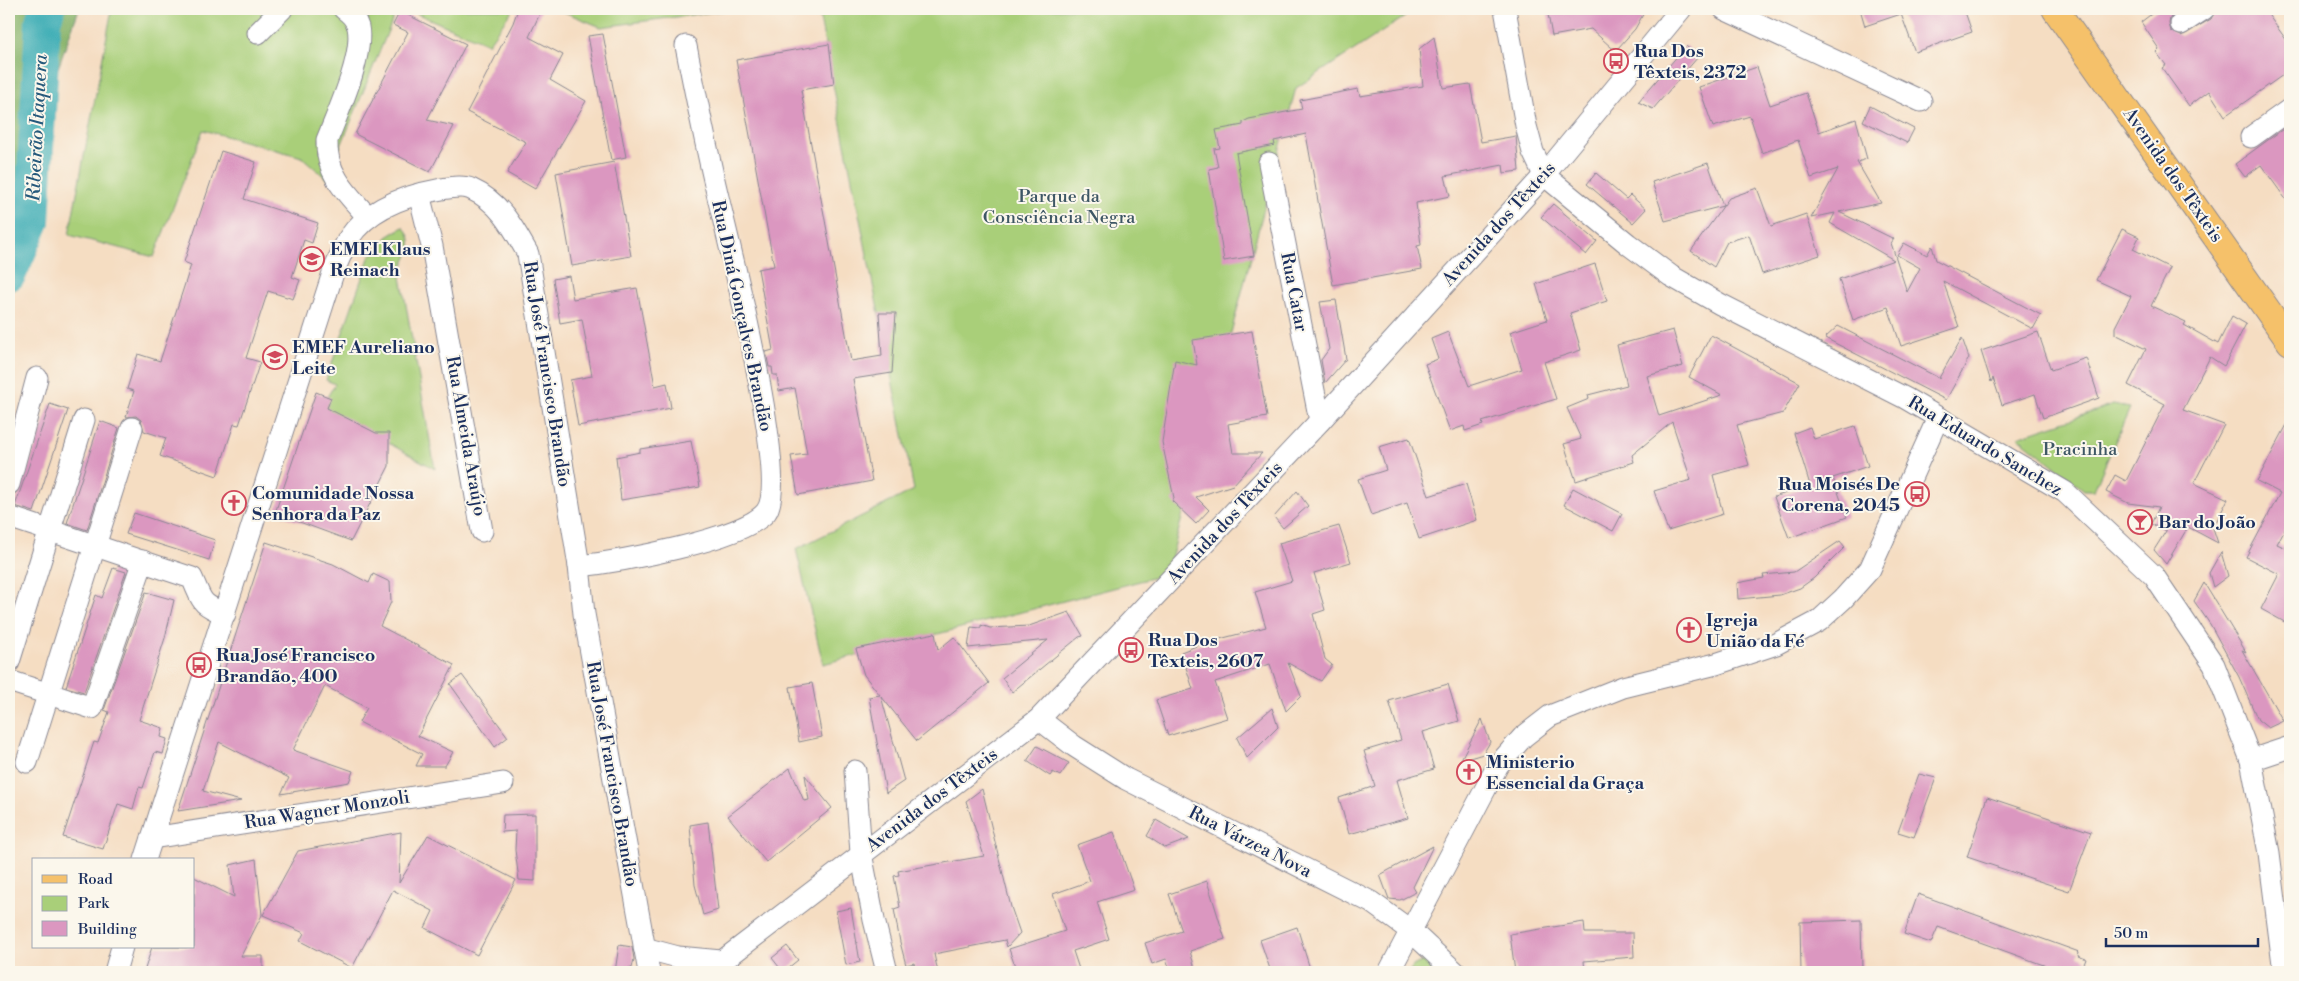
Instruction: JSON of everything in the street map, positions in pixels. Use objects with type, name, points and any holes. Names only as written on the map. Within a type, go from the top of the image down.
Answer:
[{"type":"main road","name":"Avenida dos Têxteis","points":[[2055,9],[2290,342]]},
{"type":"street","points":[[258,33],[282,9]]},
{"type":"street","points":[[344,9],[352,14],[358,27],[358,52],[328,140],[326,155],[332,171],[350,197],[368,217]]},
{"type":"street","points":[[1505,9],[1526,126],[1533,152],[1544,175]]},
{"type":"street","name":"Avenida dos Têxteis","points":[[714,967],[1039,719],[1320,421],[1544,175],[1681,9]]},
{"type":"street","points":[[1724,9],[1921,102]]},
{"type":"street","points":[[2181,24],[2204,9]]},
{"type":"street","name":"Rua Diná Gonçalves Brandão","points":[[579,566],[615,562],[698,544],[749,524],[766,512],[773,488],[760,382],[686,46]]},
{"type":"street","points":[[2251,137],[2290,109]]},
{"type":"street","name":"Rua Catar","points":[[1268,163],[1320,421]]},
{"type":"street","name":"Rua Eduardo Sanchez","points":[[1544,175],[1628,244],[1671,276],[1720,304],[1905,398],[2065,492],[2154,576],[2214,665],[2251,760],[2268,853],[2284,972]]},
{"type":"street","name":"Rua José Francisco Brandão","points":[[146,858],[334,270],[349,238],[368,217],[391,203],[419,194],[450,188],[469,188],[492,201],[509,219],[528,254],[579,566],[584,614],[644,948],[650,972]]},
{"type":"street","name":"Rua Almeida Araújo","points":[[419,194],[432,246],[482,530]]},
{"type":"street","points":[[9,484],[37,378]]},
{"type":"street","points":[[1389,972],[1498,765],[1523,737],[1550,716],[1623,687],[1716,664],[1776,644],[1819,621],[1843,599],[1870,569],[1938,418]]},
{"type":"street","points":[[9,662],[84,420]]},
{"type":"street","points":[[26,762],[132,428]]},
{"type":"street","points":[[9,517],[192,578],[200,600],[210,608],[225,614]]},
{"type":"street","points":[[9,681],[92,708],[143,561]]},
{"type":"street","name":"Rua Várzea Nova","points":[[1039,719],[1074,746],[1126,779],[1371,902],[1411,931],[1455,972]]},
{"type":"street","points":[[2251,760],[2290,747]]},
{"type":"street","points":[[855,771],[862,853],[874,920],[887,972]]},
{"type":"street","name":"Rua Wagner Monzoli","points":[[152,838],[503,783]]},
{"type":"street","points":[[115,972],[122,948]]},
{"type":"street","points":[[644,948],[714,967]]},
{"type":"green space","points":[[9,9],[79,9],[9,206]]},
{"type":"green space","points":[[112,9],[397,9],[338,153],[352,201],[302,157],[203,130],[154,257],[69,235]]},
{"type":"green space","points":[[406,9],[513,9],[488,44]]},
{"type":"green space","points":[[557,9],[736,9],[601,27]]},
{"type":"green space","name":"Parque da Consciência Negra","points":[[818,9],[1417,9],[1296,88],[1167,574],[823,664],[796,549],[914,490]]},
{"type":"green space","points":[[403,227],[410,237],[410,249],[400,271],[435,469],[324,407],[327,397],[335,384],[326,380],[369,258],[387,237]]},
{"type":"green space","name":"Pracinha","points":[[2113,405],[2130,408],[2094,490],[2084,490],[2018,437]]},
{"type":"green space","points":[[1425,960],[1438,972],[1409,972],[1413,966]]},
{"type":"building","points":[[518,9],[542,9],[529,37],[563,55],[550,80],[586,101],[535,189],[507,173],[526,142],[467,112],[513,23]]},
{"type":"building","points":[[1547,9],[1646,9],[1635,29],[1618,48],[1612,48],[1591,29],[1552,36]]},
{"type":"building","points":[[1860,9],[1964,9],[1972,32],[1915,52],[1901,14],[1865,26]]},
{"type":"building","points":[[2158,9],[2182,9],[2170,18],[2169,24],[2171,31],[2181,36],[2211,19],[2216,9],[2264,9],[2290,45],[2290,70],[2225,116],[2209,91],[2189,106],[2162,68],[2166,65],[2156,52],[2159,49],[2141,22]]},
{"type":"building","points":[[400,11],[466,44],[427,120],[454,126],[430,172],[355,134],[408,32],[393,25]]},
{"type":"building","points":[[603,34],[626,157],[611,160],[588,36]]},
{"type":"building","points":[[1434,37],[1443,88],[1470,84],[1481,142],[1516,136],[1519,171],[1504,173],[1503,165],[1445,176],[1450,196],[1416,203],[1421,245],[1417,246],[1422,269],[1333,285],[1306,134],[1274,141],[1275,145],[1236,153],[1254,256],[1224,261],[1209,169],[1218,167],[1214,149],[1220,148],[1216,130],[1243,125],[1243,122],[1249,119],[1302,109],[1300,100],[1358,89],[1360,96],[1423,86],[1419,49]]},
{"type":"building","points":[[829,44],[834,84],[801,90],[851,361],[882,356],[879,313],[896,313],[892,373],[853,379],[872,481],[798,495],[791,456],[807,454],[795,388],[779,391],[777,375],[773,375],[772,367],[769,367],[766,352],[773,350],[758,269],[774,266],[736,60]]},
{"type":"building","points":[[1686,46],[1698,57],[1653,109],[1638,102]]},
{"type":"building","points":[[1757,67],[1770,105],[1806,93],[1819,132],[1856,119],[1867,159],[1857,162],[1881,203],[1839,212],[1894,239],[1891,243],[1907,292],[1920,268],[1897,255],[1904,243],[1927,255],[1932,246],[1936,260],[2041,315],[2033,329],[1943,281],[1959,327],[1901,346],[1888,307],[1853,320],[1839,279],[1894,260],[1830,223],[1835,213],[1811,218],[1838,169],[1811,178],[1798,140],[1762,153],[1750,116],[1713,127],[1699,87]]},
{"type":"building","points":[[1870,106],[1914,129],[1907,143],[1863,121]]},
{"type":"building","points":[[2290,124],[2290,205],[2261,165],[2245,177],[2235,164]]},
{"type":"building","points":[[221,151],[256,162],[244,199],[318,223],[312,243],[304,240],[292,277],[300,280],[293,299],[268,291],[246,358],[260,362],[239,425],[234,424],[217,476],[160,456],[166,438],[144,431],[141,420],[136,416],[126,417],[134,391],[127,389],[138,354],[160,361],[191,265],[184,262]]},
{"type":"building","points":[[614,162],[631,256],[572,266],[556,173]]},
{"type":"building","points":[[1708,163],[1723,206],[1665,221],[1652,182]]},
{"type":"building","points":[[1596,173],[1626,199],[1630,195],[1646,209],[1633,223],[1587,184]]},
{"type":"building","points":[[1757,188],[1771,226],[1806,214],[1820,255],[1762,274],[1749,235],[1727,242],[1714,267],[1691,251],[1729,198]]},
{"type":"building","points":[[1553,204],[1597,241],[1586,255],[1541,217]]},
{"type":"building","points":[[2122,229],[2139,237],[2133,249],[2170,268],[2151,306],[2186,322],[2184,325],[2218,344],[2232,316],[2246,324],[2224,366],[2210,357],[2183,410],[2224,425],[2194,483],[2228,499],[2213,528],[2218,543],[2188,527],[2166,564],[2154,550],[2166,531],[2151,524],[2159,507],[2128,503],[2106,492],[2115,475],[2126,481],[2165,404],[2128,385],[2146,349],[2115,334],[2115,327],[2131,296],[2096,280]]},
{"type":"building","points":[[1595,264],[1607,301],[1570,313],[1581,350],[1544,362],[1556,399],[1482,422],[1483,425],[1465,431],[1464,426],[1450,431],[1425,364],[1438,359],[1431,339],[1448,332],[1469,386],[1522,369],[1510,332],[1547,320],[1536,284]]},
{"type":"building","points":[[569,276],[573,299],[637,288],[655,386],[667,383],[671,408],[578,426],[570,380],[592,376],[582,319],[560,323],[553,279]]},
{"type":"building","points":[[1336,300],[1346,359],[1325,383],[1321,360],[1329,349],[1320,302]]},
{"type":"building","points":[[1838,326],[1939,378],[1962,338],[1969,358],[1946,400],[1825,338]]},
{"type":"building","points":[[1673,330],[1683,366],[1647,376],[1659,416],[1722,395],[1689,377],[1711,335],[1800,383],[1783,413],[1737,425],[1749,465],[1713,475],[1723,514],[1668,531],[1654,491],[1691,480],[1672,422],[1632,455],[1634,462],[1576,481],[1564,444],[1581,439],[1567,408],[1589,399],[1588,395],[1627,385],[1617,345]]},
{"type":"building","points":[[1252,331],[1267,417],[1228,424],[1233,453],[1262,453],[1233,485],[1196,497],[1209,510],[1196,524],[1172,501],[1174,498],[1162,442],[1175,360],[1197,365],[1193,340]]},
{"type":"building","points":[[2038,332],[2051,370],[2086,358],[2099,398],[2043,418],[2035,394],[2002,405],[1993,378],[1991,382],[1981,351]]},
{"type":"building","points":[[316,392],[331,398],[327,408],[376,433],[389,433],[389,466],[351,541],[275,513]]},
{"type":"building","points":[[50,404],[68,410],[34,512],[15,506]]},
{"type":"building","points":[[2290,419],[2290,519],[2277,544],[2290,550],[2290,625],[2261,609],[2279,574],[2246,557],[2280,493],[2257,481]]},
{"type":"building","points":[[100,421],[119,428],[87,530],[67,523]]},
{"type":"building","points":[[1855,426],[1868,466],[1833,478],[1847,517],[1789,538],[1774,497],[1810,485],[1794,433],[1810,427],[1814,439]]},
{"type":"building","points":[[1409,438],[1429,496],[1466,484],[1477,520],[1419,539],[1407,503],[1371,515],[1358,479],[1386,470],[1379,447]]},
{"type":"building","points":[[691,441],[700,487],[621,500],[616,457],[640,452],[640,449]]},
{"type":"building","points":[[1573,488],[1622,514],[1613,531],[1564,505]]},
{"type":"building","points":[[1297,491],[1308,506],[1283,528],[1274,517]]},
{"type":"building","points":[[134,513],[215,540],[209,560],[126,534]]},
{"type":"building","points":[[1339,526],[1351,562],[1314,573],[1325,610],[1313,614],[1325,659],[1332,665],[1321,681],[1288,663],[1301,696],[1286,711],[1270,664],[1215,682],[1227,718],[1168,736],[1156,700],[1193,689],[1181,652],[1204,643],[1266,627],[1255,592],[1292,581],[1279,543]]},
{"type":"building","points":[[1840,541],[1845,547],[1814,578],[1800,588],[1780,595],[1738,599],[1737,583],[1764,578],[1763,575],[1794,572]]},
{"type":"building","points":[[266,542],[333,564],[369,583],[373,574],[390,582],[391,602],[380,626],[454,665],[418,736],[453,752],[445,766],[416,766],[422,754],[359,722],[367,708],[325,686],[293,750],[353,771],[349,782],[281,794],[289,778],[219,742],[203,791],[241,801],[178,811]]},
{"type":"building","points":[[2221,552],[2228,576],[2213,587],[2209,573]]},
{"type":"building","points":[[113,568],[126,572],[84,692],[66,687],[96,595],[102,598]]},
{"type":"building","points":[[2204,583],[2246,652],[2242,650],[2283,721],[2268,728],[2258,720],[2239,677],[2210,624],[2194,601]]},
{"type":"building","points":[[146,592],[174,600],[165,638],[139,720],[163,728],[161,737],[167,739],[163,754],[155,752],[143,788],[139,787],[133,809],[118,804],[103,849],[63,837],[94,742],[98,743],[109,712],[104,710]]},
{"type":"building","points":[[1069,612],[1083,636],[1079,637],[1012,692],[1002,678],[1048,640],[968,648],[971,627],[981,628],[981,625],[990,628],[1029,626]]},
{"type":"building","points":[[935,633],[938,650],[954,637],[989,683],[917,741],[881,696],[904,781],[886,793],[869,697],[880,695],[864,675],[856,649]]},
{"type":"building","points":[[462,675],[508,737],[495,747],[450,684]]},
{"type":"building","points":[[812,683],[822,737],[799,742],[790,687]]},
{"type":"building","points":[[1448,684],[1459,721],[1423,732],[1434,769],[1397,780],[1408,818],[1349,834],[1339,798],[1375,786],[1364,751],[1401,740],[1389,701]]},
{"type":"building","points":[[1272,708],[1278,727],[1247,758],[1237,738]]},
{"type":"building","points":[[1482,719],[1490,742],[1483,754],[1460,761]]},
{"type":"building","points":[[1037,746],[1069,763],[1060,776],[1053,772],[1050,776],[1027,761]]},
{"type":"building","points":[[790,768],[804,801],[809,800],[805,775],[832,808],[766,862],[728,816]]},
{"type":"building","points":[[1919,774],[1936,778],[1914,837],[1898,832]]},
{"type":"building","points":[[982,789],[1011,907],[1020,933],[1007,947],[1005,940],[934,954],[938,972],[916,972],[914,963],[906,965],[900,942],[894,909],[900,907],[894,876],[899,875],[898,871],[984,856],[966,801]]},
{"type":"building","points":[[1987,797],[2091,832],[2069,891],[1967,857]]},
{"type":"building","points":[[535,814],[535,881],[519,880],[515,850],[516,831],[502,832],[503,815]]},
{"type":"building","points":[[1156,820],[1189,839],[1165,848],[1147,836]]},
{"type":"building","points":[[708,822],[718,910],[703,915],[695,885],[690,825]]},
{"type":"building","points":[[401,832],[399,883],[428,835],[516,880],[477,955],[425,928],[433,911],[393,890],[352,968],[300,941],[304,933],[263,915],[298,851]]},
{"type":"building","points":[[1114,832],[1134,890],[1097,902],[1109,939],[1073,951],[1080,972],[1017,972],[1009,949],[1065,931],[1053,894],[1090,881],[1077,845]]},
{"type":"building","points":[[1433,846],[1413,887],[1416,892],[1400,900],[1389,899],[1380,875]]},
{"type":"building","points":[[256,859],[262,915],[241,956],[263,956],[263,971],[144,972],[152,948],[195,948],[195,878],[234,897],[230,865]]},
{"type":"building","points":[[1207,881],[1225,939],[1190,951],[1196,972],[1171,972],[1166,959],[1152,964],[1145,943],[1182,931],[1169,894]]},
{"type":"building","points":[[1918,894],[2079,952],[2078,956],[2086,959],[2081,972],[2063,972],[1938,927],[1931,943],[1904,934]]},
{"type":"building","points":[[851,908],[860,962],[846,965],[836,911]]},
{"type":"building","points":[[1861,920],[1862,972],[1801,972],[1800,922]]},
{"type":"building","points":[[1584,922],[1585,933],[1633,933],[1634,957],[1584,961],[1585,972],[1515,972],[1510,934]]},
{"type":"building","points":[[1297,927],[1311,972],[1271,972],[1260,940]]},
{"type":"building","points":[[619,945],[632,947],[634,959],[629,972],[615,972]]},
{"type":"building","points":[[787,946],[798,960],[783,972],[772,958]]},
{"type":"waterway","name":"Ribeirão Itaquera","points":[[9,273],[32,221],[43,21],[47,9]]},
{"type":"place","name":"Rua Dos Têxteis, 2372","points":[[1616,61]]},
{"type":"place","name":"EMEI Klaus Reinach","points":[[312,259]]},
{"type":"place","name":"EMEF Aureliano Leite","points":[[275,357]]},
{"type":"place","name":"Rua Moisés De Corena, 2045","points":[[1917,494]]},
{"type":"place","name":"Comunidade Nossa Senhora da Paz","points":[[234,503]]},
{"type":"place","name":"Bar do João","points":[[2140,522]]},
{"type":"place","name":"Igreja União da Fé","points":[[1689,630]]},
{"type":"place","name":"Rua Dos Têxteis, 2607","points":[[1131,650]]},
{"type":"place","name":"Rua José Francisco Brandão, 400","points":[[199,665]]},
{"type":"place","name":"Ministerio Essencial da Graça","points":[[1469,772]]}]
